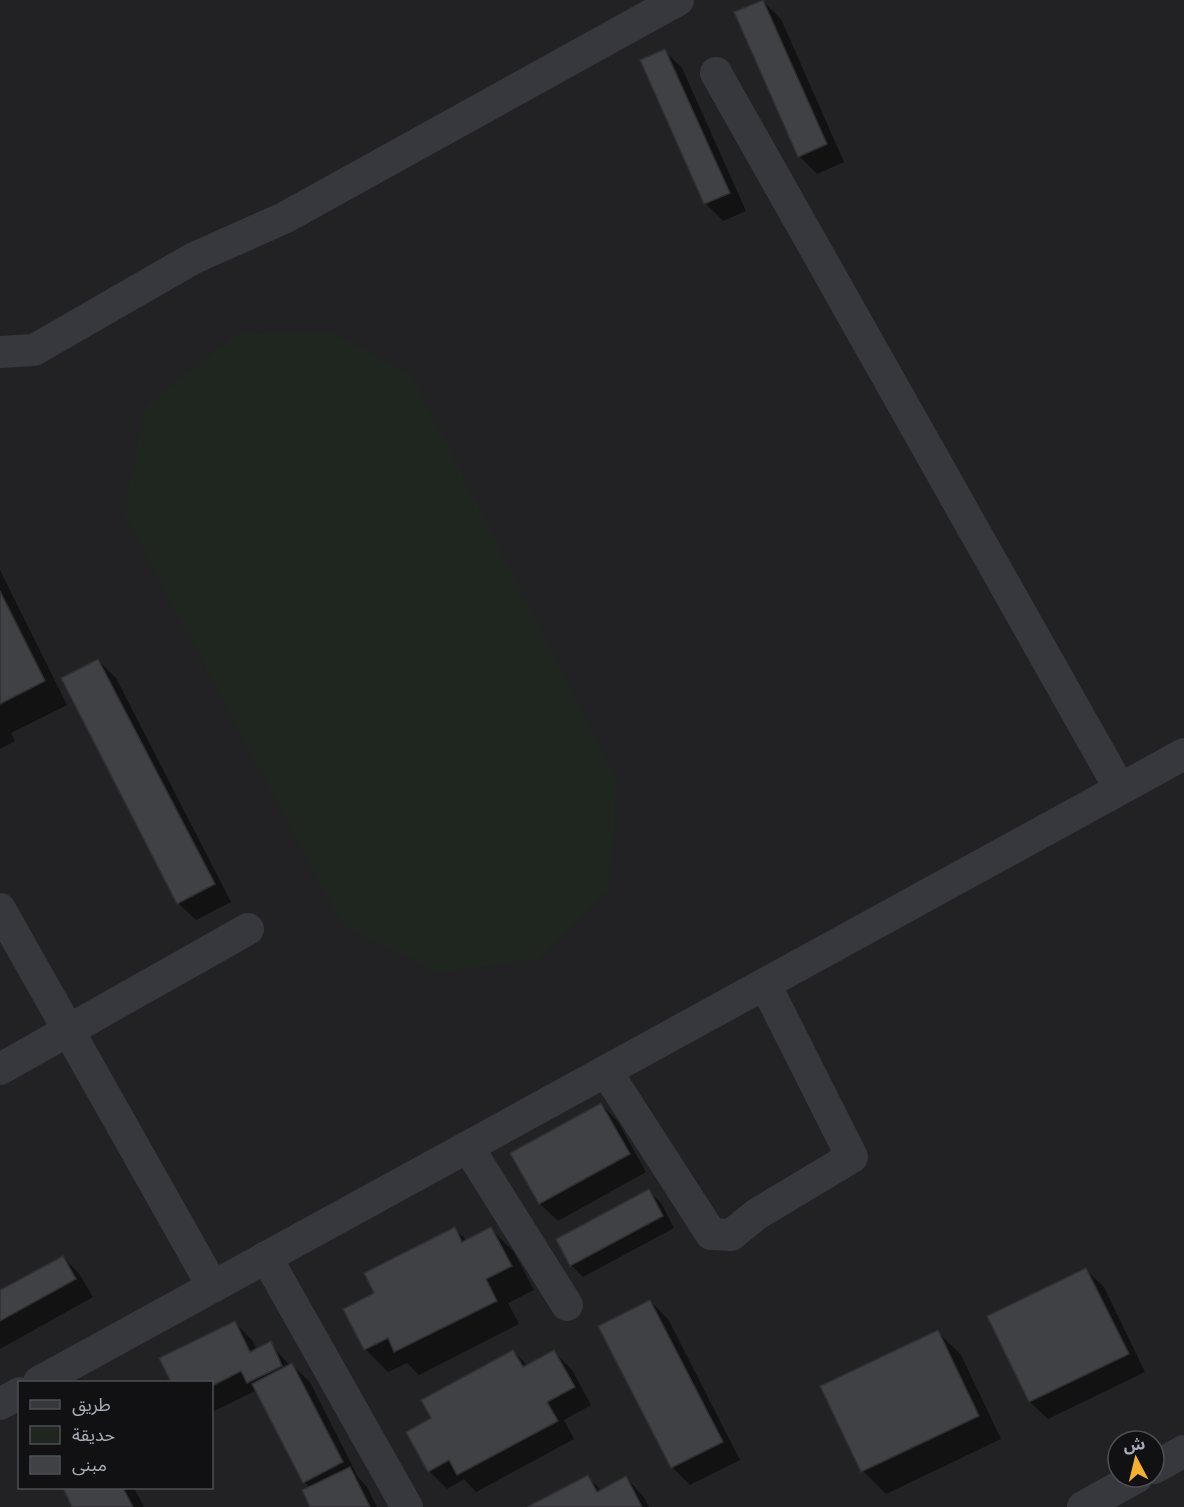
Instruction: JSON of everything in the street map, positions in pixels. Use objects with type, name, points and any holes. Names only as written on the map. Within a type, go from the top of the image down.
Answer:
[{"type":"lane","points":[[0,352],[34,350],[194,258],[284,218],[678,0]]},
{"type":"lane","points":[[716,73],[1120,789]]},
{"type":"lane","points":[[43,1381],[1184,754]]},
{"type":"lane","points":[[0,909],[213,1287]]},
{"type":"lane","points":[[0,1069],[248,929]]},
{"type":"lane","points":[[606,1071],[711,1234],[731,1234],[757,1214],[852,1157],[765,984]]},
{"type":"lane","points":[[468,1147],[567,1305]]},
{"type":"lane","points":[[266,1257],[407,1507]]},
{"type":"lane","points":[[0,1404],[18,1394]]},
{"type":"lane","points":[[1166,1461],[1184,1451]]},
{"type":"lane","points":[[1083,1507],[1115,1489]]},
{"type":"shaded area","points":[[0,0],[1184,0],[1184,1507],[0,1507]]},
{"type":"green space","points":[[331,332],[412,375],[617,780],[610,889],[539,959],[439,973],[342,925],[124,514],[145,406],[237,333]]},
{"type":"building","points":[[763,0],[827,144],[798,157],[734,12]]},
{"type":"building","points":[[665,49],[730,193],[704,204],[640,60]]},
{"type":"building","points":[[0,591],[45,681],[0,704]]},
{"type":"building","points":[[98,659],[215,884],[177,904],[61,678]]},
{"type":"building","points":[[601,1103],[630,1154],[539,1204],[510,1153]]},
{"type":"building","points":[[649,1189],[663,1216],[570,1266],[556,1239]]},
{"type":"building","points":[[455,1227],[462,1242],[491,1227],[512,1266],[486,1279],[497,1301],[394,1352],[388,1338],[364,1350],[343,1309],[374,1293],[364,1273]]},
{"type":"building","points":[[63,1256],[76,1279],[0,1321],[0,1290]]},
{"type":"building","points":[[1086,1268],[1129,1354],[1029,1402],[987,1316]]},
{"type":"building","points":[[650,1300],[723,1442],[671,1468],[598,1326]]},
{"type":"building","points":[[235,1321],[250,1352],[271,1341],[282,1366],[247,1383],[241,1371],[213,1385],[213,1381],[170,1381],[159,1358]]},
{"type":"building","points":[[938,1330],[979,1416],[861,1472],[820,1386]]},
{"type":"building","points":[[513,1350],[523,1367],[554,1350],[575,1387],[547,1402],[558,1421],[457,1475],[449,1460],[428,1472],[406,1432],[431,1418],[421,1400]]},
{"type":"building","points":[[292,1363],[343,1462],[303,1483],[252,1384]]},
{"type":"building","points":[[350,1467],[370,1507],[310,1507],[302,1490]]},
{"type":"building","points":[[588,1475],[597,1492],[626,1476],[642,1507],[527,1507]]},
{"type":"building","points":[[63,1489],[124,1489],[133,1507],[72,1507]]}]
